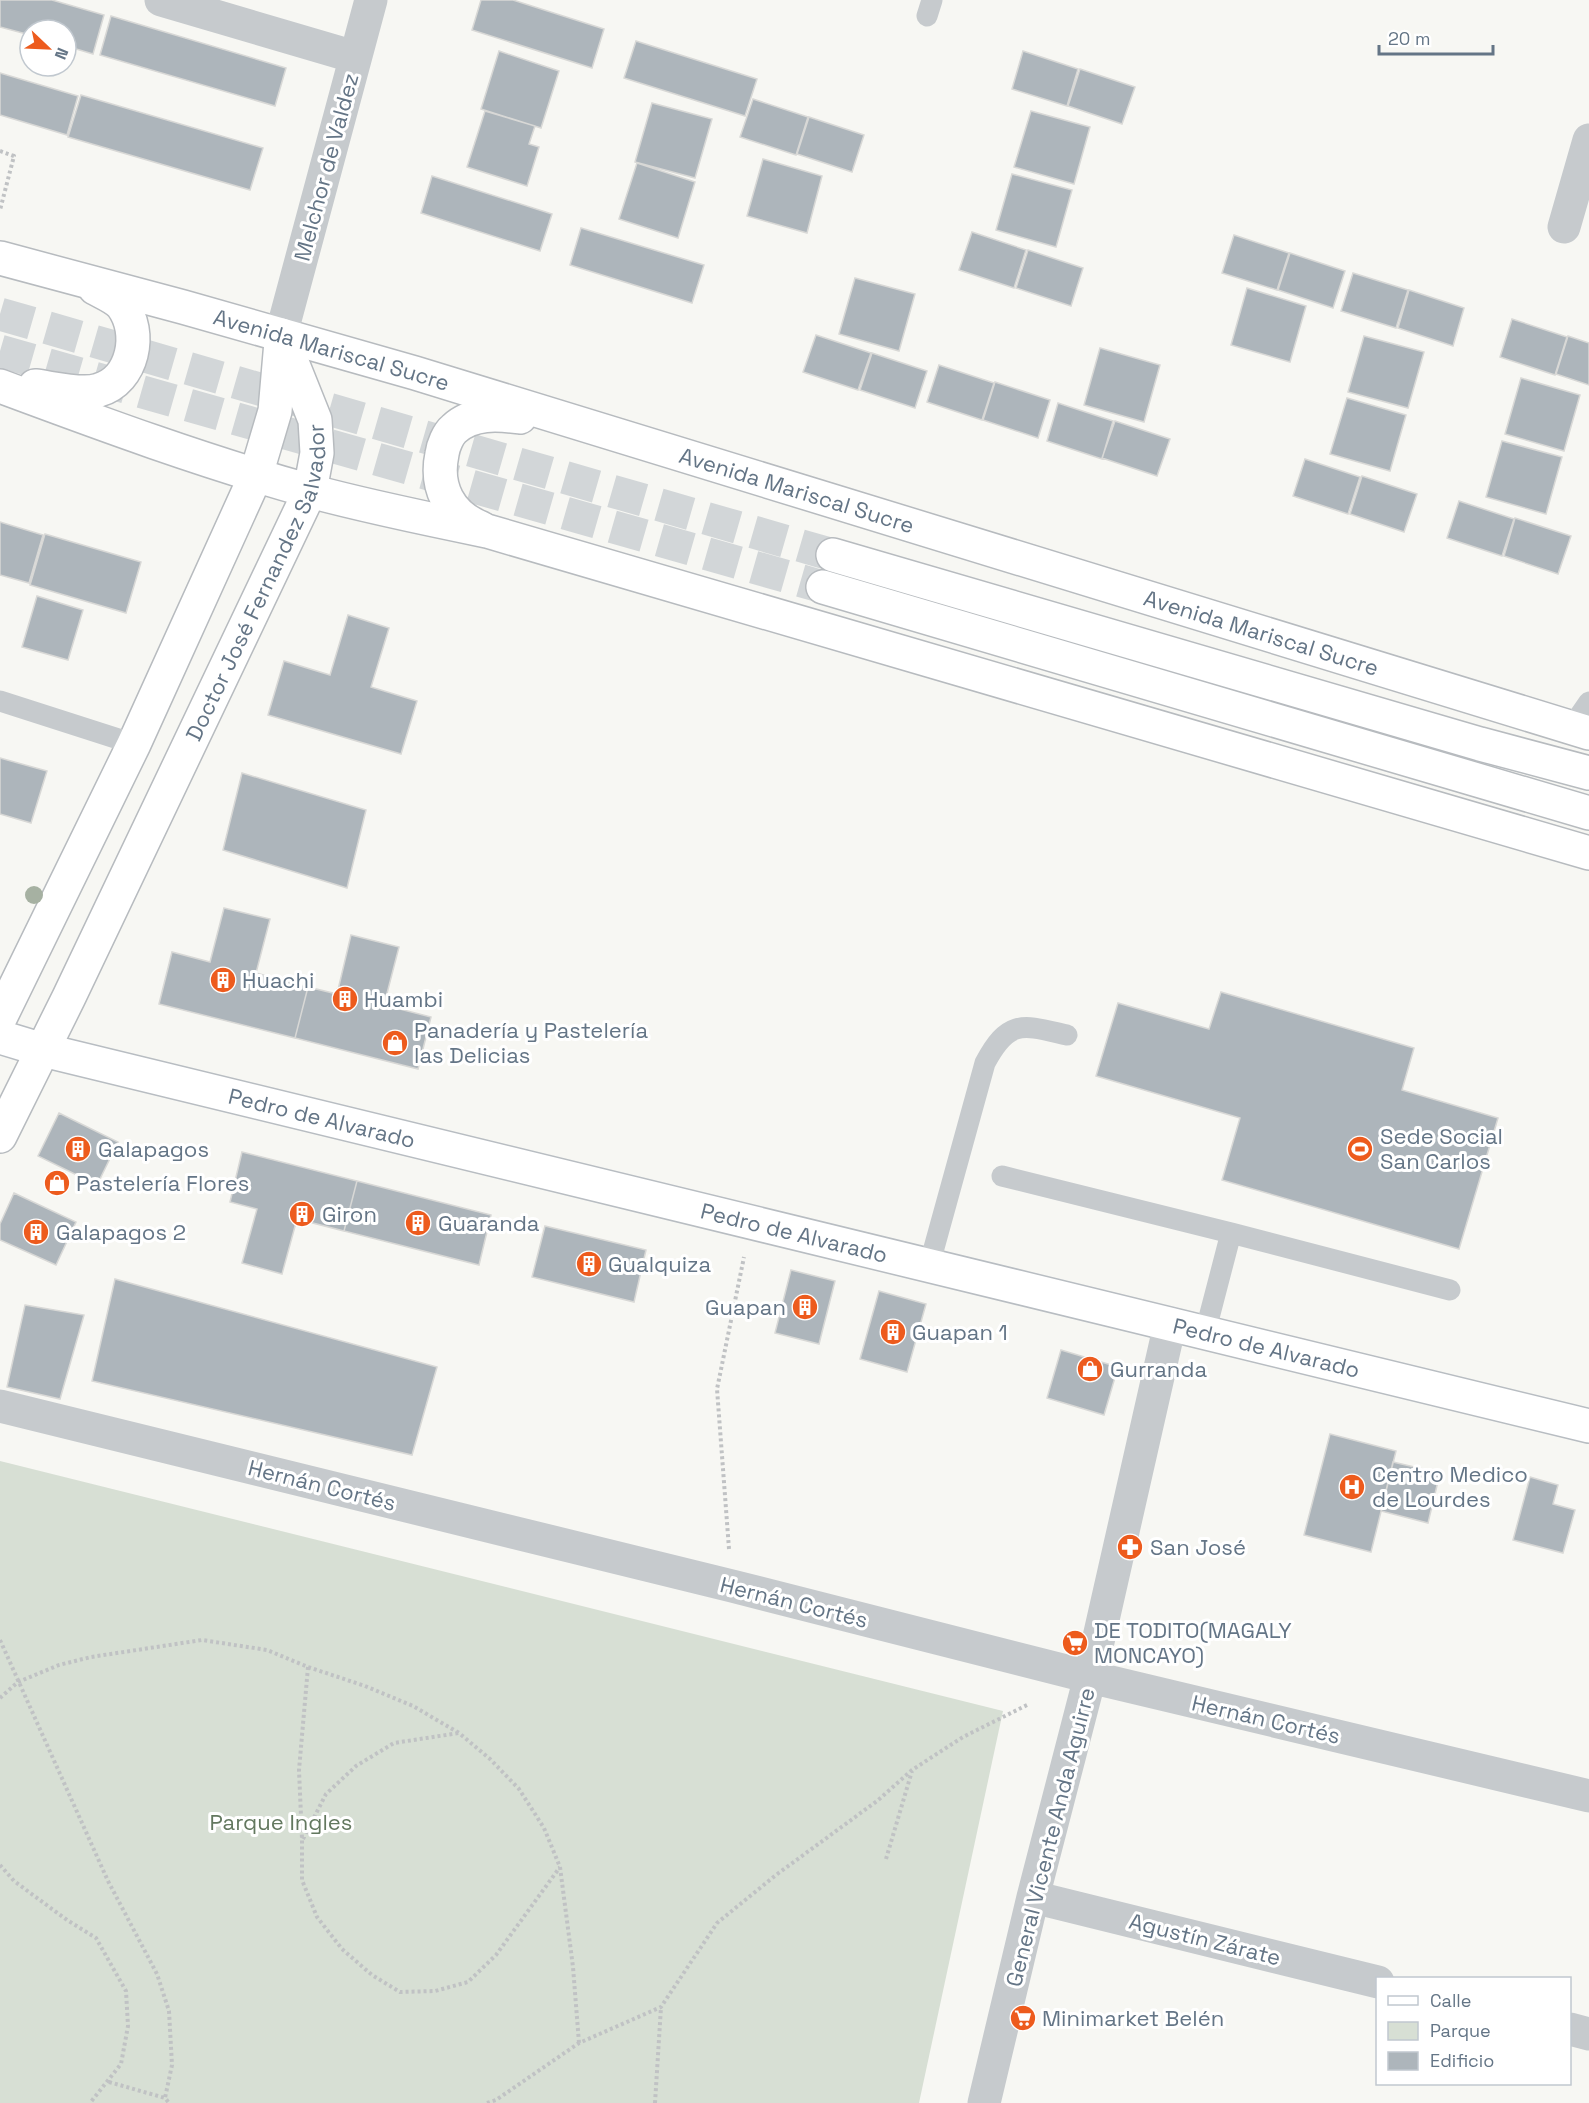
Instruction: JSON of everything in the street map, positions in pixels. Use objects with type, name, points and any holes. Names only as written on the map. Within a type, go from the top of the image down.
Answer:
[{"type":"main road","name":"Avenida Mariscal Sucre","points":[[0,258],[415,373],[573,423],[1583,721]]},
{"type":"main road","points":[[0,384],[69,391],[98,391],[114,383],[126,368],[134,344],[134,327],[120,302],[82,280]]},
{"type":"main road","name":"Doctor José Fernandez Salvador","points":[[0,1018],[134,744],[256,475],[275,411],[281,335]]},
{"type":"main road","name":"Doctor José Fernandez Salvador","points":[[0,1137],[310,491],[317,453],[315,420],[281,335]]},
{"type":"main road","points":[[0,384],[146,440],[310,491],[385,510],[487,531],[1589,853]]},
{"type":"main road","points":[[487,531],[468,523],[452,508],[442,490],[439,469],[443,448],[453,429],[475,417],[496,414],[573,423]]},
{"type":"main road","name":"Avenida Mariscal Sucre","points":[[833,555],[1480,744],[1589,773]]},
{"type":"main road","points":[[823,587],[1589,813]]},
{"type":"main road","name":"Pedro de Alvarado","points":[[0,1037],[43,1050],[1589,1426]]},
{"type":"street","points":[[161,0],[355,57]]},
{"type":"street","name":"Melchor de Valdez","points":[[281,335],[371,0]]},
{"type":"street","points":[[1564,227],[1589,140]]},
{"type":"street","name":"General Vicente Anda Aguirre","points":[[990,2102],[1033,1897],[1090,1677],[1170,1324]]},
{"type":"street","name":"Hernán Cortés","points":[[0,1406],[732,1586],[1090,1677],[1589,1796]]},
{"type":"street","name":"Agustín Zárate","points":[[1033,1897],[1376,1982]]},
{"type":"street","points":[[1571,2030],[1589,2034]]},
{"type":"lane","points":[[0,701],[134,744]]},
{"type":"lane","points":[[929,1266],[986,1063],[996,1044],[1011,1031],[1028,1026],[1066,1035]]},
{"type":"lane","points":[[1002,1176],[1449,1290]]},
{"type":"lane","points":[[1205,1332],[1231,1233]]},
{"type":"path","points":[[0,151],[14,156],[0,210]]},
{"type":"path","points":[[732,1586],[717,1389],[751,1222]]},
{"type":"path","points":[[0,1640],[108,1881],[157,1974],[170,2011],[172,2065],[165,2098]]},
{"type":"path","points":[[0,1698],[18,1682],[58,1665],[124,1651],[202,1640],[267,1650],[413,1706],[459,1733],[490,1759],[519,1790],[544,1828],[560,1867],[573,1967],[579,2043]]},
{"type":"path","points":[[308,1667],[298,1770],[302,1880],[317,1917],[342,1949],[372,1975],[400,1992],[435,1991],[468,1982],[496,1955],[560,1867]]},
{"type":"path","points":[[655,2103],[661,2007],[717,1923],[776,1875],[877,1801],[912,1770],[963,1737],[1029,1704]]},
{"type":"path","points":[[302,1839],[326,1794],[356,1766],[394,1743],[459,1733]]},
{"type":"path","points":[[886,1859],[912,1770]]},
{"type":"path","points":[[0,1865],[14,1881],[96,1938],[126,1991],[128,2026],[122,2064],[90,2103]]},
{"type":"path","points":[[487,2103],[494,2102],[579,2043],[661,2007]]},
{"type":"path","points":[[109,2082],[165,2098],[169,2103]]},
{"type":"green space","name":"Parque Ingles","points":[[0,1461],[1003,1711],[919,2103],[0,2103]]},
{"type":"building","points":[[0,0],[52,0],[104,15],[93,54],[78,50],[78,18],[18,18],[18,32],[0,27]]},
{"type":"building","points":[[481,0],[513,0],[604,29],[592,68],[472,30]]},
{"type":"building","points":[[111,16],[286,68],[275,106],[100,55]]},
{"type":"building","points":[[636,41],[757,79],[745,116],[624,78]]},
{"type":"building","points":[[499,51],[559,71],[541,128],[481,109]]},
{"type":"building","points":[[1023,51],[1078,69],[1067,106],[1012,89]]},
{"type":"building","points":[[1080,69],[1135,87],[1122,124],[1068,106]]},
{"type":"building","points":[[0,73],[78,96],[67,135],[0,115]]},
{"type":"building","points":[[81,95],[263,148],[250,190],[68,137]]},
{"type":"building","points":[[753,99],[808,117],[796,155],[740,137]]},
{"type":"building","points":[[652,103],[712,119],[695,178],[635,162]]},
{"type":"building","points":[[485,111],[535,126],[529,144],[539,147],[527,186],[467,167]]},
{"type":"building","points":[[1031,111],[1090,127],[1074,184],[1014,167]]},
{"type":"building","points":[[809,117],[864,135],[852,172],[797,154]]},
{"type":"building","points":[[763,159],[822,176],[807,233],[747,216]]},
{"type":"building","points":[[637,163],[695,182],[678,238],[619,219]]},
{"type":"building","points":[[1012,174],[1072,190],[1056,247],[996,230]]},
{"type":"building","points":[[432,176],[552,214],[540,251],[421,213]]},
{"type":"building","points":[[581,228],[704,265],[692,303],[570,265]]},
{"type":"building","points":[[972,232],[1026,250],[1014,288],[959,270]]},
{"type":"building","points":[[1234,235],[1289,253],[1277,290],[1222,273]]},
{"type":"building","points":[[1028,250],[1083,268],[1071,306],[1016,288]]},
{"type":"building","points":[[1290,253],[1345,271],[1333,308],[1278,290]]},
{"type":"building","points":[[1353,273],[1408,290],[1396,328],[1341,311]]},
{"type":"building","points":[[855,278],[915,294],[899,351],[839,334]]},
{"type":"building","points":[[1247,288],[1306,306],[1290,362],[1231,345]]},
{"type":"building","points":[[1409,290],[1464,308],[1453,346],[1398,328]]},
{"type":"building","points":[[1512,319],[1567,337],[1555,375],[1500,357]]},
{"type":"building","points":[[816,335],[871,353],[858,390],[803,372]]},
{"type":"building","points":[[1364,336],[1424,352],[1408,408],[1348,392]]},
{"type":"building","points":[[1568,336],[1589,343],[1589,385],[1556,374]]},
{"type":"building","points":[[1100,348],[1160,365],[1144,422],[1084,405]]},
{"type":"building","points":[[872,353],[927,371],[915,408],[860,390]]},
{"type":"building","points":[[939,365],[994,383],[982,420],[927,402]]},
{"type":"building","points":[[1521,378],[1580,395],[1564,451],[1505,434]]},
{"type":"building","points":[[995,382],[1050,400],[1038,438],[983,420]]},
{"type":"building","points":[[1347,398],[1406,415],[1390,471],[1330,454]]},
{"type":"building","points":[[1058,403],[1113,421],[1102,459],[1047,441]]},
{"type":"building","points":[[1115,421],[1170,439],[1157,476],[1102,458]]},
{"type":"building","points":[[1502,441],[1562,457],[1546,514],[1486,497]]},
{"type":"building","points":[[1305,459],[1360,477],[1348,514],[1293,496]]},
{"type":"building","points":[[1362,476],[1417,494],[1404,532],[1350,514]]},
{"type":"building","points":[[1459,501],[1514,519],[1502,556],[1447,538]]},
{"type":"building","points":[[1515,518],[1571,536],[1558,574],[1504,556]]},
{"type":"building","points":[[0,522],[43,535],[29,583],[0,575]]},
{"type":"building","points":[[45,534],[141,562],[126,613],[30,585]]},
{"type":"building","points":[[37,596],[83,610],[68,660],[22,647]]},
{"type":"building","points":[[348,615],[389,628],[371,687],[417,701],[401,754],[268,715],[284,661],[330,675]]},
{"type":"building","points":[[0,758],[47,771],[31,823],[0,814]]},
{"type":"building","points":[[242,773],[366,810],[347,888],[223,850]]},
{"type":"building","name":"Huachi","points":[[224,908],[270,919],[256,973],[308,987],[295,1038],[159,1004],[172,952],[210,962]]},
{"type":"building","name":"Huambi","points":[[351,935],[399,947],[384,1005],[431,1017],[418,1069],[295,1038],[308,987],[337,994]]},
{"type":"building","name":"Sede Social San Carlos","points":[[1221,992],[1414,1048],[1402,1090],[1498,1118],[1459,1249],[1222,1180],[1240,1118],[1096,1076],[1118,1003],[1209,1029]]},
{"type":"building","name":"Galapagos","points":[[59,1113],[118,1142],[97,1185],[38,1156]]},
{"type":"building","name":"Giron","points":[[242,1152],[357,1181],[344,1231],[297,1219],[282,1274],[242,1263],[257,1209],[230,1202]]},
{"type":"building","name":"Guaranda","points":[[357,1181],[491,1215],[479,1265],[344,1231]]},
{"type":"building","name":"Galapagos 2","points":[[14,1193],[76,1222],[56,1265],[0,1240],[0,1224]]},
{"type":"building","name":"Gualquiza","points":[[545,1226],[646,1250],[634,1302],[532,1277]]},
{"type":"building","name":"Guapan","points":[[791,1270],[835,1281],[819,1344],[775,1333]]},
{"type":"building","points":[[115,1279],[437,1367],[412,1455],[92,1381]]},
{"type":"building","name":"Guapan 1","points":[[879,1291],[926,1304],[907,1372],[860,1359]]},
{"type":"building","points":[[25,1305],[84,1315],[60,1399],[7,1387]]},
{"type":"building","points":[[1061,1350],[1118,1367],[1104,1415],[1047,1398]]},
{"type":"building","name":"Centro Medico de Lourdes","points":[[1330,1434],[1396,1451],[1371,1552],[1304,1535]]},
{"type":"building","points":[[1393,1462],[1440,1473],[1428,1523],[1381,1511]]},
{"type":"building","points":[[1530,1477],[1558,1485],[1553,1504],[1575,1510],[1563,1553],[1513,1540]]},
{"type":"tunnel","points":[[0,314],[833,555]]},
{"type":"tunnel","points":[[0,351],[823,587]]},
{"type":"place","name":"Huachi","points":[[223,980]]},
{"type":"place","name":"Huambi","points":[[345,999]]},
{"type":"place","name":"Panadería y Pastelería las Delicias","points":[[395,1043]]},
{"type":"place","name":"Galapagos","points":[[78,1149]]},
{"type":"place","name":"Sede Social San Carlos","points":[[1360,1149]]},
{"type":"place","name":"Pastelería Flores","points":[[57,1183]]},
{"type":"place","name":"Giron","points":[[302,1214]]},
{"type":"place","name":"Guaranda","points":[[418,1223]]},
{"type":"place","name":"Galapagos 2","points":[[36,1232]]},
{"type":"place","name":"Gualquiza","points":[[589,1264]]},
{"type":"place","name":"Guapan","points":[[805,1307]]},
{"type":"place","name":"Guapan 1","points":[[893,1332]]},
{"type":"place","name":"Gurranda","points":[[1090,1369]]},
{"type":"place","name":"Centro Medico de Lourdes","points":[[1352,1487]]},
{"type":"place","name":"San José","points":[[1130,1547]]},
{"type":"place","name":"DE TODITO(MAGALY MONCAYO)","points":[[1075,1643]]},
{"type":"place","name":"Minimarket Belén","points":[[1023,2018]]}]
